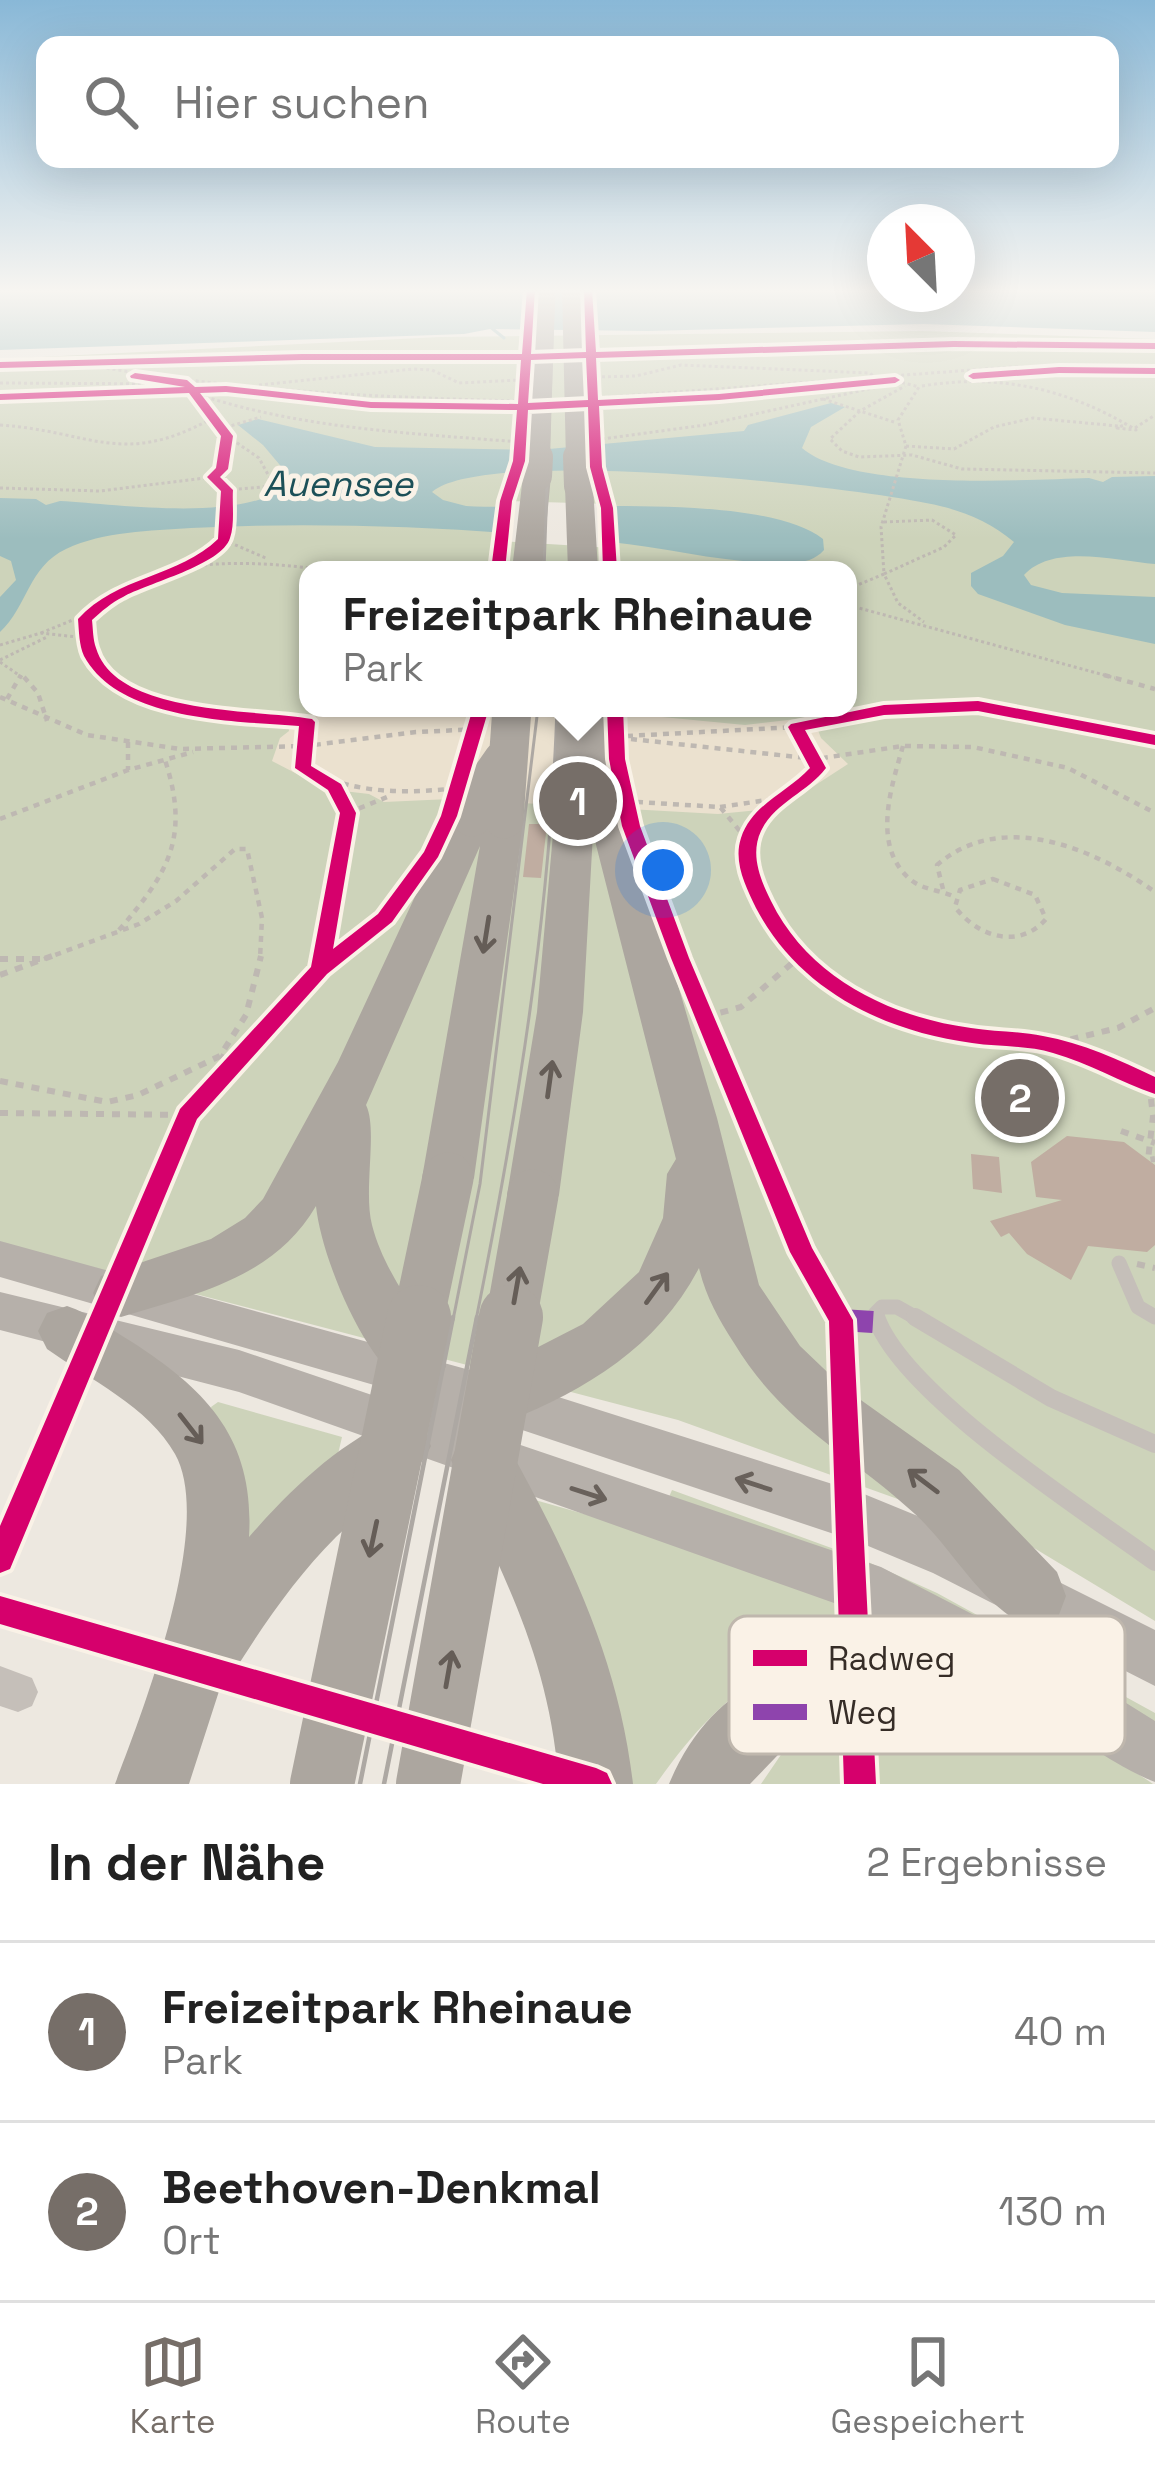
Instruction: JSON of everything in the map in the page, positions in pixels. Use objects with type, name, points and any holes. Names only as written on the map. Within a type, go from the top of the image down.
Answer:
[{"type":"highway","points":[[528,561],[540,372]]},
{"type":"highway","points":[[577,372],[583,561]]},
{"type":"highway","points":[[428,1784],[533,1195],[560,1012],[525,811],[507,754],[511,717]]},
{"type":"highway","points":[[122,1292],[204,1270],[235,1256],[269,1230],[299,1186],[359,1071],[525,811],[572,717]]},
{"type":"highway","points":[[322,1784],[525,811],[604,722]]},
{"type":"highway","points":[[525,811],[692,1118],[733,1293],[754,1330],[779,1365],[823,1408],[938,1492],[1033,1596]]},
{"type":"highway","points":[[359,1071],[338,1173],[342,1224],[374,1303],[455,1417],[536,1560],[575,1661],[596,1784]]},
{"type":"highway","points":[[191,1678],[248,1586],[306,1518],[353,1478],[455,1417],[568,1367],[620,1334],[660,1288],[678,1256],[694,1205],[692,1118]]},
{"type":"highway","points":[[68,1331],[182,1416],[204,1445],[217,1481],[218,1526],[191,1678],[152,1784]]},
{"type":"highway","points":[[706,1784],[729,1753]]},
{"type":"main road","points":[[0,1259],[122,1292],[455,1417],[880,1593],[922,1616]]},
{"type":"main road","points":[[0,1311],[864,1519],[1072,1616]]},
{"type":"main road","points":[[1125,1644],[1155,1659]]},
{"type":"main road","points":[[1125,1734],[1155,1754]]},
{"type":"lane","points":[[1119,1263],[1138,1307],[1155,1317]]},
{"type":"lane","points":[[1155,1444],[1051,1398],[897,1307],[882,1306],[875,1314],[878,1334],[915,1376],[1004,1450],[1155,1562]]},
{"type":"path","points":[[121,372],[192,387],[220,429],[259,458],[271,480],[264,488],[227,493]]},
{"type":"path","points":[[238,387],[282,372]]},
{"type":"path","points":[[238,387],[381,372]]},
{"type":"path","points":[[437,372],[459,383],[515,380]]},
{"type":"path","points":[[598,377],[651,372]]},
{"type":"path","points":[[803,372],[900,378],[969,373],[1076,398],[1108,410],[1121,426]]},
{"type":"path","points":[[872,372],[900,378]]},
{"type":"path","points":[[582,404],[991,372]]},
{"type":"path","points":[[900,378],[832,434],[831,443],[866,458],[902,454],[962,469],[1155,473]]},
{"type":"path","points":[[894,422],[900,378]]},
{"type":"path","points":[[0,382],[226,389],[371,405],[533,406]]},
{"type":"path","points":[[0,398],[192,387]]},
{"type":"path","points":[[823,399],[894,422],[906,446]]},
{"type":"path","points":[[220,429],[264,416]]},
{"type":"path","points":[[906,446],[954,449],[994,427],[1039,417],[1135,428],[1155,416]]},
{"type":"path","points":[[0,425],[77,433],[132,449],[169,443],[212,418]]},
{"type":"path","points":[[729,420],[738,425]]},
{"type":"path","points":[[0,488],[137,489],[213,477],[222,469],[227,436]]},
{"type":"path","points":[[906,446],[878,548],[898,603],[928,625]]},
{"type":"path","points":[[1094,471],[1100,478]]},
{"type":"path","points":[[47,722],[38,694],[24,677],[0,661],[146,578],[219,548],[224,540],[227,493],[213,477]]},
{"type":"path","points":[[857,585],[944,547],[956,535],[950,526],[928,519],[884,522]]},
{"type":"path","points":[[224,540],[299,565]]},
{"type":"path","points":[[186,565],[273,560]]},
{"type":"path","points":[[857,607],[1155,689]]},
{"type":"path","points":[[90,613],[84,626],[86,638],[103,675],[121,688],[206,713],[307,722],[303,768],[335,787],[525,811],[542,783]]},
{"type":"path","points":[[0,645],[44,635],[86,638]]},
{"type":"path","points":[[24,677],[3,698],[47,722],[128,742],[199,750],[308,746]]},
{"type":"path","points":[[857,715],[978,706],[1154,740]]},
{"type":"path","points":[[604,722],[796,727],[848,717]]},
{"type":"path","points":[[720,807],[776,798],[812,776],[818,768],[816,759],[796,727]]},
{"type":"path","points":[[128,742],[128,770]]},
{"type":"path","points":[[816,759],[938,744],[1024,755],[1098,780],[1155,813]]},
{"type":"path","points":[[903,746],[886,827],[908,878],[943,889],[955,898],[961,917],[985,933],[1031,934],[1046,919],[1042,901],[1008,881],[968,884],[955,898]]},
{"type":"path","points":[[0,819],[128,770],[199,750]]},
{"type":"path","points":[[119,930],[158,886],[176,843],[176,798],[165,760]]},
{"type":"path","points":[[320,970],[348,813],[335,787]]},
{"type":"path","points":[[348,813],[392,796]]},
{"type":"path","points":[[776,798],[748,841],[749,871],[767,913],[797,958],[844,993],[880,1012],[962,1035],[1049,1044],[1087,1039],[1155,1008]]},
{"type":"path","points":[[943,889],[937,865],[950,851],[971,842],[1010,838],[1079,850],[1130,874],[1155,892]]},
{"type":"path","points":[[0,976],[139,924],[176,901],[235,849],[247,849],[262,918],[260,970],[246,1015],[220,1056],[138,1095],[107,1102],[0,1082]]},
{"type":"path","points":[[0,958],[48,959]]},
{"type":"path","points":[[705,1018],[741,1007],[797,958]]},
{"type":"path","points":[[1049,1044],[1152,1085],[1148,1160],[1155,1160]]},
{"type":"path","points":[[220,1056],[234,1063]]},
{"type":"path","points":[[107,1102],[107,1117]]},
{"type":"path","points":[[0,1113],[188,1115]]},
{"type":"path","points":[[1121,1131],[1152,1141]]},
{"type":"green space","points":[[0,372],[1155,372],[1155,1621],[1034,1548],[678,1420],[0,1243]]},
{"type":"green space","points":[[218,1402],[342,1437],[335,1467],[245,1551],[211,1407]]},
{"type":"green space","points":[[672,1490],[859,1558],[979,1616],[919,1616],[669,1497]]},
{"type":"green space","points":[[535,1500],[641,1530],[871,1616],[729,1616],[729,1701],[656,1784],[620,1784]]},
{"type":"green space","points":[[1125,1696],[1155,1713],[1155,1728],[1125,1714]]},
{"type":"green space","points":[[781,1754],[1104,1754],[1153,1784],[761,1784]]},
{"type":"shaded area","points":[[298,715],[662,717],[745,725],[813,717],[821,738],[848,764],[780,808],[718,814],[450,799],[384,802],[369,794],[326,789],[272,761],[280,738],[289,731],[288,723]]},
{"type":"water","name":"Auensee","points":[[831,403],[845,407],[811,427],[802,448],[826,462],[897,477],[1089,478],[1103,482],[1112,477],[1155,476],[1155,564],[1068,557],[1037,565],[1024,575],[1031,585],[1062,593],[1155,597],[1155,644],[1065,625],[978,594],[971,586],[971,573],[1003,556],[1014,542],[988,524],[950,509],[835,489],[596,471],[466,478],[432,492],[466,506],[654,506],[753,514],[794,524],[823,539],[824,550],[805,561],[746,561],[610,542],[454,530],[295,525],[143,531],[96,539],[53,557],[0,632],[0,597],[16,580],[11,561],[0,556],[0,498],[36,499],[46,505],[60,501],[211,508],[268,497],[289,485],[290,477],[238,425],[258,419],[375,447],[538,450],[744,431],[748,425]]},
{"type":"pier","points":[[504,501],[608,504],[612,548],[498,541]]},
{"type":"building","points":[[529,824],[547,824],[541,878],[523,877]]},
{"type":"building","points":[[1067,1136],[1124,1142],[1155,1165],[1155,1245],[1147,1252],[1088,1246],[1071,1280],[1027,1254],[1009,1233],[1001,1237],[990,1221],[1062,1200],[1036,1197],[1031,1162]]},
{"type":"building","points":[[971,1154],[999,1157],[1002,1193],[973,1189]]},
{"type":"tram line","points":[[544,561],[551,372]]},
{"type":"tram line","points":[[453,1320],[480,1184],[537,717]]},
{"type":"tram line","points":[[476,1320],[529,1016],[547,863],[557,717]]},
{"type":"tram line","points":[[360,1784],[453,1317]]},
{"type":"tram line","points":[[384,1784],[477,1317]]},
{"type":"marked path","points":[[841,1320],[873,1322]]},
{"type":"cycle path","points":[[499,561],[506,501],[519,461],[525,372]]},
{"type":"cycle path","points":[[592,372],[596,467],[607,508],[610,561]]},
{"type":"cycle path","points":[[973,376],[1027,372]]},
{"type":"cycle path","points":[[135,376],[187,383],[227,436],[222,469],[213,477],[227,490],[224,540],[198,560],[100,605],[85,619],[89,652],[106,676],[134,694],[168,705],[307,722],[303,768],[335,787],[348,813],[320,969]]},
{"type":"cycle path","points":[[0,397],[226,389],[371,405],[517,407],[719,397],[895,380]]},
{"type":"cycle path","points":[[857,715],[978,706],[1155,740]]},
{"type":"cycle path","points":[[0,1559],[188,1115],[320,969],[385,918],[432,853],[449,816],[478,717]]},
{"type":"cycle path","points":[[615,717],[617,759],[631,826],[680,958],[802,1252],[841,1320],[853,1616]]},
{"type":"cycle path","points":[[848,717],[796,727],[818,768],[770,807],[749,839],[747,855],[756,887],[777,929],[796,953],[843,992],[899,1018],[971,1036],[1052,1045],[1155,1086]]},
{"type":"cycle path","points":[[0,1610],[596,1784]]},
{"type":"cycle path","points":[[859,1754],[860,1784]]},
{"type":"place","name":"Freizeitpark Rheinaue","points":[[578,801]]},
{"type":"place","name":"Beethoven-Denkmal","points":[[1020,1098]]}]
